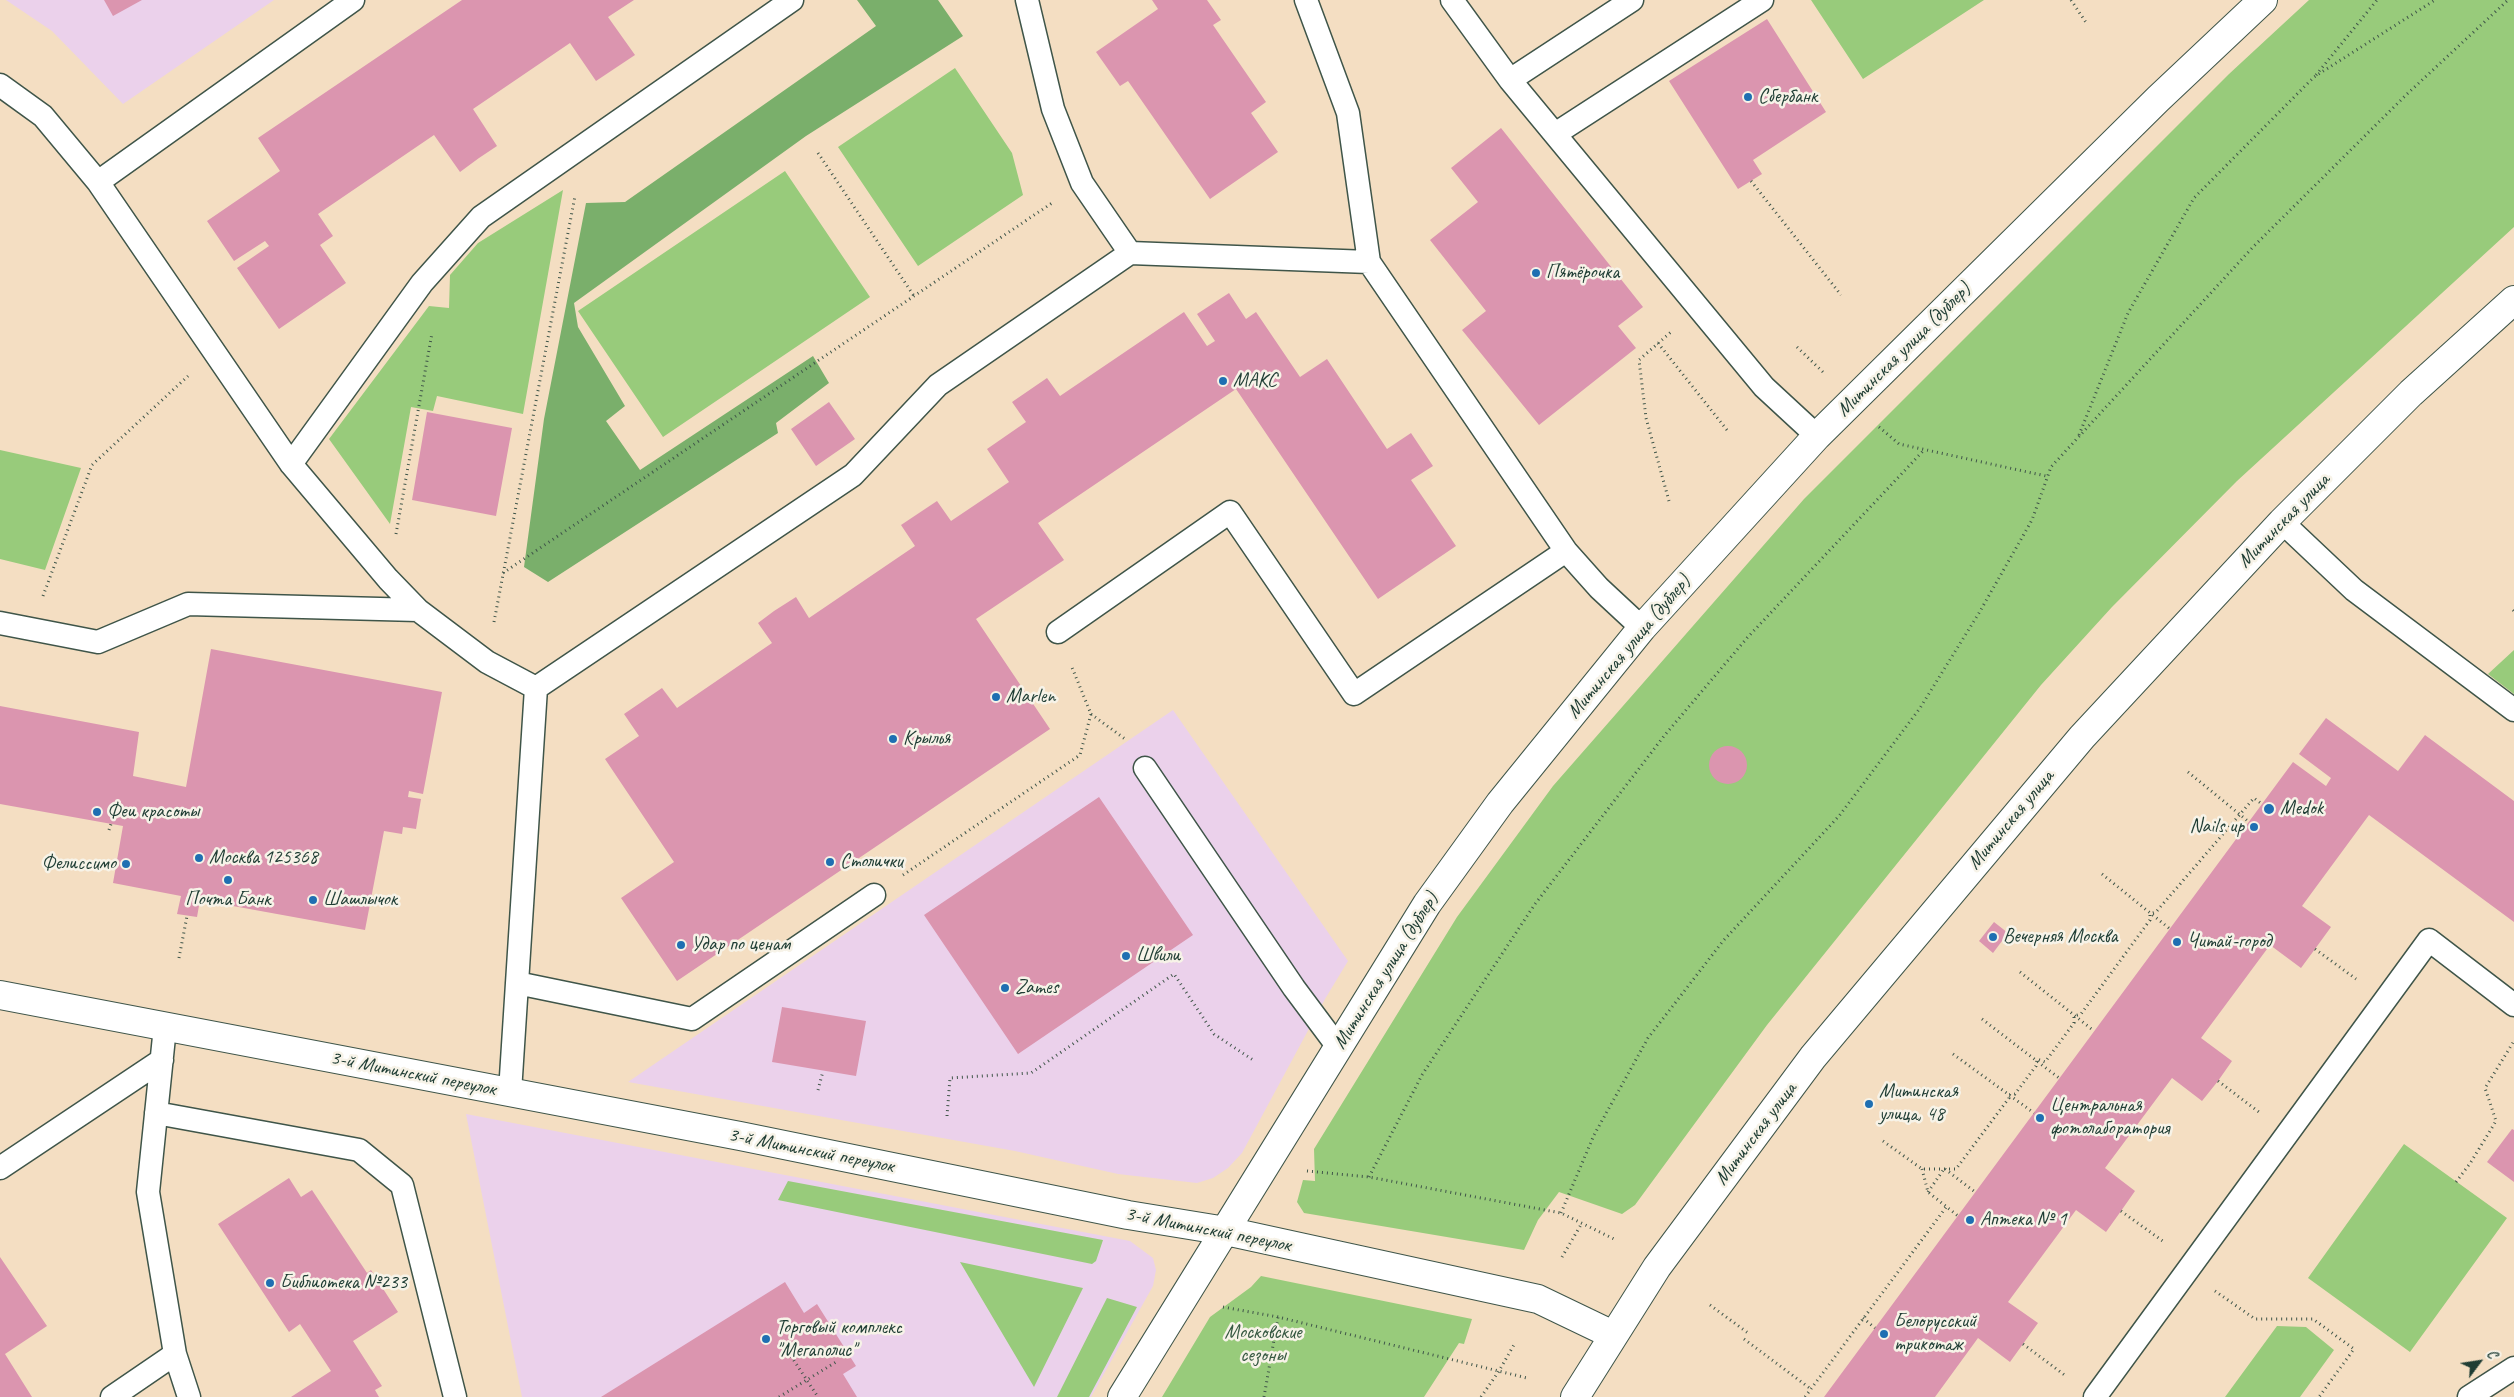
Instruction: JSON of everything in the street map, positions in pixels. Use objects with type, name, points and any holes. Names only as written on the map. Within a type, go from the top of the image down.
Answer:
[{"type":"street","name":"Митинская улица (дублер)","points":[[1122,1397],[1427,904],[1494,811],[1642,628],[1817,436],[2158,99],[2263,0]]},
{"type":"street","name":"Митинская улица","points":[[1575,1397],[1657,1267],[1813,1056],[2082,737],[2282,522],[2411,393],[2514,300]]},
{"type":"street","name":"3-й Митинский переулок","points":[[0,995],[510,1092],[1128,1215],[1226,1231],[1538,1299],[1613,1335]]},
{"type":"lane","points":[[98,182],[354,0]]},
{"type":"lane","points":[[291,464],[422,283],[481,217],[792,0]]},
{"type":"lane","points":[[1028,0],[1053,109],[1082,183],[1130,253]]},
{"type":"lane","points":[[1306,0],[1348,113],[1369,262],[1566,551],[1599,588],[1642,628]]},
{"type":"lane","points":[[1452,0],[1510,80],[1764,387],[1817,436]]},
{"type":"lane","points":[[1510,80],[1632,0]]},
{"type":"lane","points":[[1555,134],[1762,0]]},
{"type":"lane","points":[[0,85],[43,116],[98,182],[291,464],[388,579],[418,610],[487,662],[536,688]]},
{"type":"lane","points":[[536,688],[852,475],[938,385],[1130,253],[1369,262]]},
{"type":"lane","points":[[1058,632],[1230,512],[1354,694],[1566,551]]},
{"type":"lane","points":[[2282,522],[2354,590],[2514,710]]},
{"type":"lane","points":[[0,624],[98,642],[188,604],[418,610]]},
{"type":"lane","points":[[510,1092],[536,688]]},
{"type":"lane","points":[[1145,768],[1294,988],[1338,1047]]},
{"type":"lane","points":[[517,983],[692,1019],[874,895]]},
{"type":"lane","points":[[2095,1397],[2429,940],[2514,1005]]},
{"type":"lane","points":[[166,1027],[148,1192],[175,1354],[189,1397]]},
{"type":"lane","points":[[0,1168],[162,1060]]},
{"type":"lane","points":[[156,1112],[359,1150],[402,1185],[455,1397]]},
{"type":"lane","points":[[112,1397],[175,1354]]},
{"type":"lane","points":[[2469,1397],[2514,1368]]},
{"type":"path","points":[[2071,0],[2086,24]]},
{"type":"path","points":[[2077,438],[2128,313],[2194,198],[2314,77],[2377,0]]},
{"type":"path","points":[[2314,77],[2435,0]]},
{"type":"path","points":[[1561,1214],[1594,1135],[1648,1038],[1723,941],[1839,816],[1920,708],[1979,613],[2032,520],[2050,466],[2253,247],[2406,95],[2508,0]]},
{"type":"path","points":[[487,662],[585,144]]},
{"type":"path","points":[[818,153],[914,296]]},
{"type":"path","points":[[1751,180],[1841,294]]},
{"type":"path","points":[[504,573],[1082,183]]},
{"type":"path","points":[[388,579],[434,321],[422,283]]},
{"type":"path","points":[[1669,500],[1646,418],[1639,360],[1699,309]]},
{"type":"path","points":[[1658,343],[1727,430]]},
{"type":"path","points":[[1797,347],[1827,376]]},
{"type":"path","points":[[30,629],[92,465],[215,352]]},
{"type":"path","points":[[1877,426],[1900,444],[2046,476]]},
{"type":"path","points":[[1369,1176],[1422,1075],[1535,904],[1664,736],[1747,638],[1924,450]]},
{"type":"path","points":[[1058,632],[1091,714],[1128,741],[1145,768]]},
{"type":"path","points":[[874,895],[1080,755],[1091,714]]},
{"type":"path","points":[[2188,772],[2249,822]]},
{"type":"path","points":[[2150,914],[2156,912],[2254,798],[2262,804]]},
{"type":"path","points":[[109,830],[111,824]]},
{"type":"path","points":[[2102,874],[2170,929]]},
{"type":"path","points":[[2074,1016],[2081,1014],[2145,928],[2150,920],[2150,914]]},
{"type":"path","points":[[179,958],[186,916]]},
{"type":"path","points":[[2315,950],[2350,974]]},
{"type":"path","points":[[2020,972],[2094,1031]]},
{"type":"path","points":[[947,1116],[950,1078],[1031,1073],[1174,974],[1214,1034],[1253,1060]]},
{"type":"path","points":[[2037,1060],[2045,1062],[2074,1023],[2074,1016]]},
{"type":"path","points":[[1982,1019],[2059,1078]]},
{"type":"path","points":[[2456,1182],[2471,1162],[2496,1121],[2485,1088],[2514,1040]]},
{"type":"path","points":[[1953,1054],[2034,1113]]},
{"type":"path","points":[[2008,1094],[2015,1094],[2036,1066],[2037,1060]]},
{"type":"path","points":[[818,1090],[823,1071]]},
{"type":"path","points":[[2218,1081],[2287,1134]]},
{"type":"path","points":[[1883,1141],[1922,1169],[1956,1169],[2009,1098],[2008,1094]]},
{"type":"path","points":[[1922,1169],[1928,1192],[1958,1216]]},
{"type":"path","points":[[1944,1169],[1975,1192]]},
{"type":"path","points":[[1928,1192],[1944,1169]]},
{"type":"path","points":[[1306,1171],[1369,1176],[1561,1214],[1614,1239]]},
{"type":"path","points":[[1805,1397],[1947,1206]]},
{"type":"path","points":[[2121,1211],[2156,1236]]},
{"type":"path","points":[[1562,1257],[1582,1223]]},
{"type":"path","points":[[2187,1270],[2254,1319],[2313,1319],[2354,1349],[2319,1397]]},
{"type":"path","points":[[1710,1305],[1748,1332]]},
{"type":"path","points":[[1222,1307],[1278,1317],[1526,1378]]},
{"type":"path","points":[[1264,1397],[1278,1317]]},
{"type":"path","points":[[1863,1318],[1875,1328]]},
{"type":"path","points":[[1744,1339],[1811,1389]]},
{"type":"path","points":[[1481,1397],[1499,1371],[1515,1342]]},
{"type":"path","points":[[2023,1344],[2071,1379]]},
{"type":"path","points":[[791,1356],[818,1397]]},
{"type":"path","points":[[779,1397],[836,1362]]},
{"type":"shaded area","points":[[6,0],[274,0],[123,104],[52,31]]},
{"type":"shaded area","points":[[1173,710],[1348,961],[1325,999],[1242,1153],[1228,1168],[1213,1178],[1197,1183],[1118,1174],[1015,1151],[628,1082]]},
{"type":"shaded area","points":[[466,1114],[1130,1241],[1153,1258],[1156,1270],[1153,1286],[1091,1397],[522,1397]]},
{"type":"green space","points":[[857,0],[938,0],[963,36],[806,136],[574,303],[578,327],[625,406],[606,421],[640,470],[813,356],[829,383],[776,423],[778,433],[548,582],[524,567],[544,419],[586,203],[625,202],[876,26]]},
{"type":"green space","points":[[1811,0],[1984,0],[1863,79]]},
{"type":"green space","points":[[2309,0],[2514,0],[2514,227],[2237,481],[2112,607],[2041,685],[1767,1025],[1635,1205],[1622,1214],[1559,1192],[1538,1220],[1524,1250],[1304,1213],[1297,1202],[1303,1180],[1315,1181],[1314,1149],[1457,917],[1553,786],[1804,499],[2229,74]]},
{"type":"green space","points":[[955,68],[1012,153],[1023,195],[918,266],[838,147]]},
{"type":"green space","points":[[785,171],[870,297],[663,437],[578,311]]},
{"type":"green space","points":[[563,190],[523,414],[437,396],[433,411],[411,407],[390,524],[329,439],[429,306],[449,308],[450,275],[478,243]]},
{"type":"green space","points":[[0,450],[81,468],[45,570],[0,559]]},
{"type":"green space","points":[[2514,650],[2514,694],[2488,674]]},
{"type":"green space","points":[[2404,1144],[2507,1218],[2410,1352],[2308,1278]]},
{"type":"green space","points":[[788,1181],[1103,1240],[1096,1261],[1092,1264],[778,1200]]},
{"type":"green space","points":[[960,1262],[1083,1288],[1034,1387]]},
{"type":"green space","name":"Московские сезоны","points":[[1261,1276],[1472,1319],[1464,1344],[1459,1343],[1424,1397],[1162,1397],[1210,1317],[1251,1287]]},
{"type":"green space","points":[[1107,1298],[1137,1307],[1089,1397],[1057,1397]]},
{"type":"green space","points":[[2277,1326],[2306,1327],[2334,1350],[2300,1397],[2225,1397]]},
{"type":"building","points":[[104,0],[142,0],[113,16]]},
{"type":"building","points":[[462,0],[634,0],[608,17],[635,55],[596,81],[570,43],[473,109],[497,146],[460,172],[434,135],[318,214],[333,236],[320,245],[346,283],[279,329],[237,268],[269,246],[265,241],[234,261],[207,221],[280,171],[258,138]]},
{"type":"building","points":[[1152,0],[1207,0],[1221,20],[1213,25],[1266,102],[1251,113],[1278,152],[1210,199],[1128,81],[1120,86],[1096,52],[1158,9]]},
{"type":"building","name":"Сбербанк","points":[[1767,19],[1826,112],[1753,160],[1762,174],[1738,189],[1669,81]]},
{"type":"building","name":"Пятёрочка","points":[[1501,128],[1643,307],[1618,326],[1636,348],[1539,425],[1462,330],[1486,311],[1430,240],[1478,202],[1451,168]]},
{"type":"building","points":[[1229,293],[1246,319],[1256,312],[1300,377],[1327,359],[1387,449],[1411,433],[1433,466],[1411,480],[1456,546],[1378,599],[1236,389],[1038,523],[1064,560],[976,619],[1050,729],[677,981],[621,898],[674,862],[605,759],[639,736],[624,714],[662,688],[677,708],[772,643],[758,623],[774,611],[796,597],[809,618],[915,546],[901,525],[937,501],[951,521],[1009,482],[987,449],[1026,422],[1012,402],[1047,378],[1060,396],[1184,312],[1207,346],[1215,341],[1197,314]]},
{"type":"building","points":[[829,402],[855,439],[816,466],[791,429]]},
{"type":"building","points":[[427,412],[512,428],[496,516],[412,500]]},
{"type":"building","points":[[211,649],[442,692],[423,794],[409,791],[408,797],[421,799],[416,829],[403,827],[402,834],[384,831],[365,930],[200,900],[197,917],[177,914],[181,896],[113,883],[123,826],[0,804],[0,706],[139,732],[133,776],[186,787]]},
{"type":"building","points":[[2326,718],[2398,771],[2425,735],[2514,801],[2514,922],[2369,815],[2302,906],[2331,927],[2301,968],[2270,945],[2201,1038],[2232,1061],[2218,1081],[2202,1101],[2172,1078],[2105,1168],[2135,1191],[2106,1232],[2076,1210],[2008,1302],[2038,1323],[2010,1362],[1978,1338],[1935,1397],[1824,1397],[2293,762],[2326,786],[2331,778],[2299,754]]},
{"type":"building","points":[[1728,746],[1742,751],[1747,765],[1742,779],[1728,784],[1714,779],[1709,765],[1714,751]]},
{"type":"building","points":[[1099,797],[1193,935],[1018,1054],[924,915]]},
{"type":"building","name":"Вечерняя Москва","points":[[1994,922],[2008,933],[1993,953],[1979,941]]},
{"type":"building","points":[[782,1007],[866,1021],[856,1076],[772,1062]]},
{"type":"building","points":[[2512,1129],[2514,1130],[2514,1182],[2487,1162]]},
{"type":"building","points":[[289,1178],[301,1197],[312,1190],[367,1273],[371,1270],[398,1312],[353,1341],[382,1386],[375,1390],[379,1397],[291,1397],[331,1371],[300,1324],[289,1332],[218,1224]]},
{"type":"building","points":[[0,1257],[47,1326],[5,1354],[32,1397],[0,1397]]},
{"type":"building","name":"Торговый комплекс \"Мегаполис\"","points":[[785,1282],[804,1313],[817,1304],[856,1366],[843,1374],[857,1397],[601,1397]]},
{"type":"place","name":"Сбербанк","points":[[1748,97]]},
{"type":"place","name":"Пятёрочка","points":[[1536,273]]},
{"type":"place","name":"МАКС","points":[[1223,381]]},
{"type":"place","name":"Marlen","points":[[996,697]]},
{"type":"place","name":"Крылья","points":[[893,739]]},
{"type":"place","name":"Medok","points":[[2269,809]]},
{"type":"place","name":"Феи красоты","points":[[97,812]]},
{"type":"place","name":"Nails up","points":[[2254,827]]},
{"type":"place","name":"Москва 125368","points":[[199,858]]},
{"type":"place","name":"Столички","points":[[830,862]]},
{"type":"place","name":"Фелиссимо","points":[[126,864]]},
{"type":"place","name":"Почта Банк","points":[[228,880]]},
{"type":"place","name":"Шашлычок","points":[[313,900]]},
{"type":"place","name":"Вечерняя Москва","points":[[1993,937]]},
{"type":"place","name":"Читай-город","points":[[2177,942]]},
{"type":"place","name":"Удар по ценам","points":[[681,945]]},
{"type":"place","name":"Швили","points":[[1126,956]]},
{"type":"place","name":"Zames","points":[[1005,988]]},
{"type":"place","name":"Митинская улица, 48","points":[[1869,1104]]},
{"type":"place","name":"Центральная фотолаборатория","points":[[2040,1118]]},
{"type":"place","name":"Аптека № 1","points":[[1970,1220]]},
{"type":"place","name":"Библиотека №233","points":[[270,1283]]},
{"type":"place","name":"Белорусский трикотаж","points":[[1884,1334]]},
{"type":"place","name":"Торговый комплекс \"Мегаполис\"","points":[[766,1339]]}]
